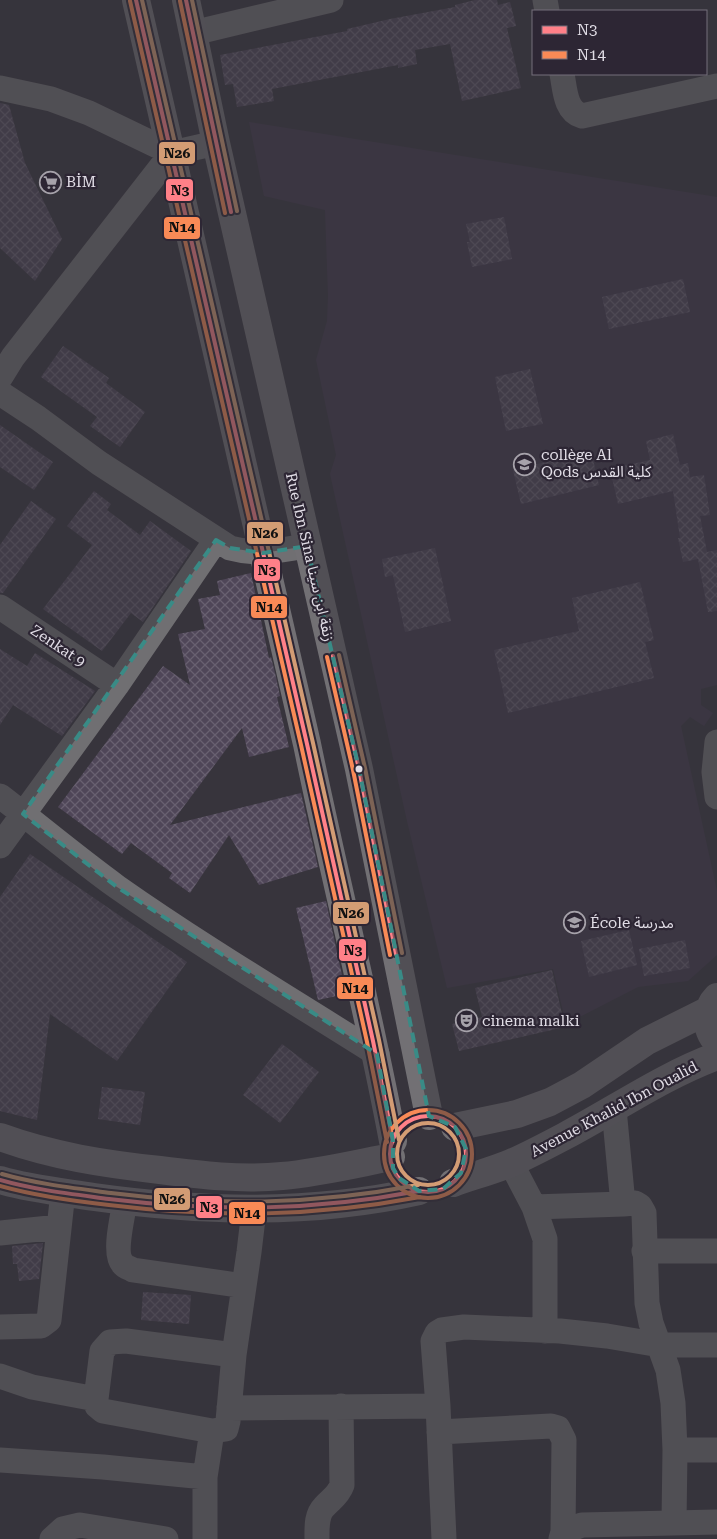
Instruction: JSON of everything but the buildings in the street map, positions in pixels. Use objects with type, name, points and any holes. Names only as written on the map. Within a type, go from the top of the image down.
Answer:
[{"type":"main road","points":[[136,0],[231,406],[262,553],[377,1054],[392,1149],[393,1168],[399,1178],[408,1186],[419,1190],[443,1189],[453,1183],[461,1173],[466,1155],[463,1137],[456,1127],[448,1121],[429,1116],[417,1117],[407,1122],[398,1130],[392,1149]]},
{"type":"main road","name":"Rue Ibn Sina زنقة ابن سينا","points":[[186,0],[216,143],[359,769],[429,1116]]},
{"type":"main road","points":[[456,1127],[518,1114],[550,1102],[582,1085],[647,1041],[713,1003]]},
{"type":"main road","points":[[713,1003],[708,1020],[710,1030],[717,1042]]},
{"type":"main road","name":"Avenue Khalid Ibn Oualid","points":[[453,1183],[511,1163],[614,1109],[648,1088],[691,1066],[717,1056]]},
{"type":"main road","points":[[0,1137],[28,1148],[109,1164],[206,1175],[251,1177],[282,1176],[318,1171],[392,1149]]},
{"type":"main road","points":[[0,1180],[125,1202],[254,1210],[334,1206],[387,1198],[419,1190]]},
{"type":"street","points":[[193,33],[331,0]]},
{"type":"street","points":[[562,75],[570,109],[582,116],[717,86]]},
{"type":"street","points":[[0,88],[51,100],[89,113],[172,153]]},
{"type":"street","points":[[0,378],[7,352],[172,153],[216,143]]},
{"type":"street","points":[[0,393],[38,418],[99,463],[230,548],[250,553],[262,553],[307,546]]},
{"type":"street","points":[[0,846],[117,685],[216,540]]},
{"type":"street","name":"Zenkat 9","points":[[0,607],[117,685]]},
{"type":"street","points":[[717,742],[714,772],[717,797]]},
{"type":"street","points":[[0,796],[55,841],[117,887],[182,931],[377,1054]]},
{"type":"street","points":[[614,1109],[623,1204]]},
{"type":"street","points":[[511,1163],[534,1207],[545,1239],[545,1331]]},
{"type":"street","points":[[0,1327],[41,1326],[49,1320],[63,1192]]},
{"type":"street","points":[[125,1202],[119,1247],[120,1258],[123,1264],[133,1270],[244,1286]]},
{"type":"street","points":[[534,1207],[635,1203],[640,1206],[644,1213],[647,1303],[670,1382],[675,1450],[674,1522]]},
{"type":"street","points":[[234,1355],[126,1341],[110,1342],[102,1351],[96,1399],[97,1406],[103,1411],[212,1431],[226,1428],[254,1210]]},
{"type":"street","points":[[0,1232],[59,1227]]},
{"type":"street","points":[[644,1251],[717,1251]]},
{"type":"street","points":[[444,1539],[438,1406],[432,1341],[437,1333],[457,1327],[607,1336],[660,1345],[717,1345]]},
{"type":"street","points":[[0,1376],[32,1387],[96,1399]]},
{"type":"street","points":[[317,1539],[317,1523],[320,1513],[324,1506],[338,1494],[342,1485],[341,1406]]},
{"type":"street","points":[[229,1408],[438,1406]]},
{"type":"street","points":[[439,1432],[551,1426],[558,1428],[564,1440],[562,1535],[579,1526],[594,1524],[717,1522]]},
{"type":"street","points":[[205,1539],[205,1477],[212,1431]]},
{"type":"street","points":[[675,1450],[717,1450]]},
{"type":"street","points":[[0,1460],[103,1467],[205,1477]]},
{"type":"street","points":[[52,1539],[63,1529],[80,1525],[166,1539]]},
{"type":"highlighted area","points":[[216,540],[230,548],[263,553],[307,546],[359,769],[429,1116],[455,1127],[466,1149],[461,1173],[443,1189],[419,1191],[399,1178],[393,1168],[393,1141],[377,1054],[117,887],[23,814]]},
{"type":"shaded area","name":"collège Al Qods كلية القدس","points":[[249,122],[717,197],[717,685],[701,689],[701,705],[713,713],[704,726],[690,717],[681,726],[717,891],[717,955],[688,981],[638,987],[566,1024],[553,969],[447,988],[407,821],[330,474],[336,455],[316,360],[327,321],[325,210],[264,196]]},
{"type":"transit line","name":"N3","points":[[136,0],[307,744],[373,1041],[393,1141]]},
{"type":"transit line","name":"N26","points":[[142,0],[313,743],[379,1040],[399,1140]]},
{"type":"transit line","name":"N3","points":[[186,0],[231,212]]},
{"type":"transit line","name":"N26","points":[[192,0],[237,211]]},
{"type":"transit line","name":"N14","points":[[130,1],[301,745],[367,1042],[387,1142]]},
{"type":"transit line","name":"N14","points":[[180,1],[225,213]]},
{"type":"transit line","name":"N26","points":[[339,655],[365,768],[402,953]]},
{"type":"transit line","name":"N3","points":[[333,656],[359,769],[396,954]]},
{"type":"transit line","name":"N14","points":[[327,657],[353,770],[390,955]]},
{"type":"transit line","name":"N14","points":[[428,1110],[445,1113],[459,1123],[469,1137],[472,1154],[469,1171],[459,1185],[445,1195],[428,1198],[411,1195],[397,1185],[387,1171],[384,1154],[387,1137],[397,1123],[411,1113],[428,1110]]},
{"type":"transit line","name":"N3","points":[[428,1116],[442,1119],[455,1127],[463,1140],[466,1154],[463,1168],[455,1181],[442,1189],[428,1192],[414,1189],[401,1181],[393,1168],[390,1154],[393,1140],[401,1127],[414,1119],[428,1116]]},
{"type":"transit line","name":"N26","points":[[422,1123],[434,1123],[450,1132],[457,1142],[459,1154],[457,1166],[450,1176],[434,1185],[422,1185],[411,1180],[402,1171],[397,1160],[397,1148],[402,1137],[411,1128],[422,1123]]},
{"type":"transit line","name":"N26","points":[[2,1174],[42,1183],[111,1193],[188,1200],[302,1200],[379,1192],[418,1185]]},
{"type":"transit line","name":"N3","points":[[0,1180],[40,1189],[109,1199],[188,1206],[226,1207],[303,1206],[341,1203],[419,1191]]},
{"type":"transit line","name":"N14","points":[[0,1186],[68,1200],[149,1209],[226,1213],[303,1212],[342,1209],[420,1197]]},
{"type":"place","name":"BİM","points":[[50,182]]},
{"type":"place","name":"collège Al Qods كلية القدس","points":[[525,464]]},
{"type":"place","name":"École مدرسة","points":[[574,923]]},
{"type":"place","name":"cinema malki","points":[[466,1021]]}]
